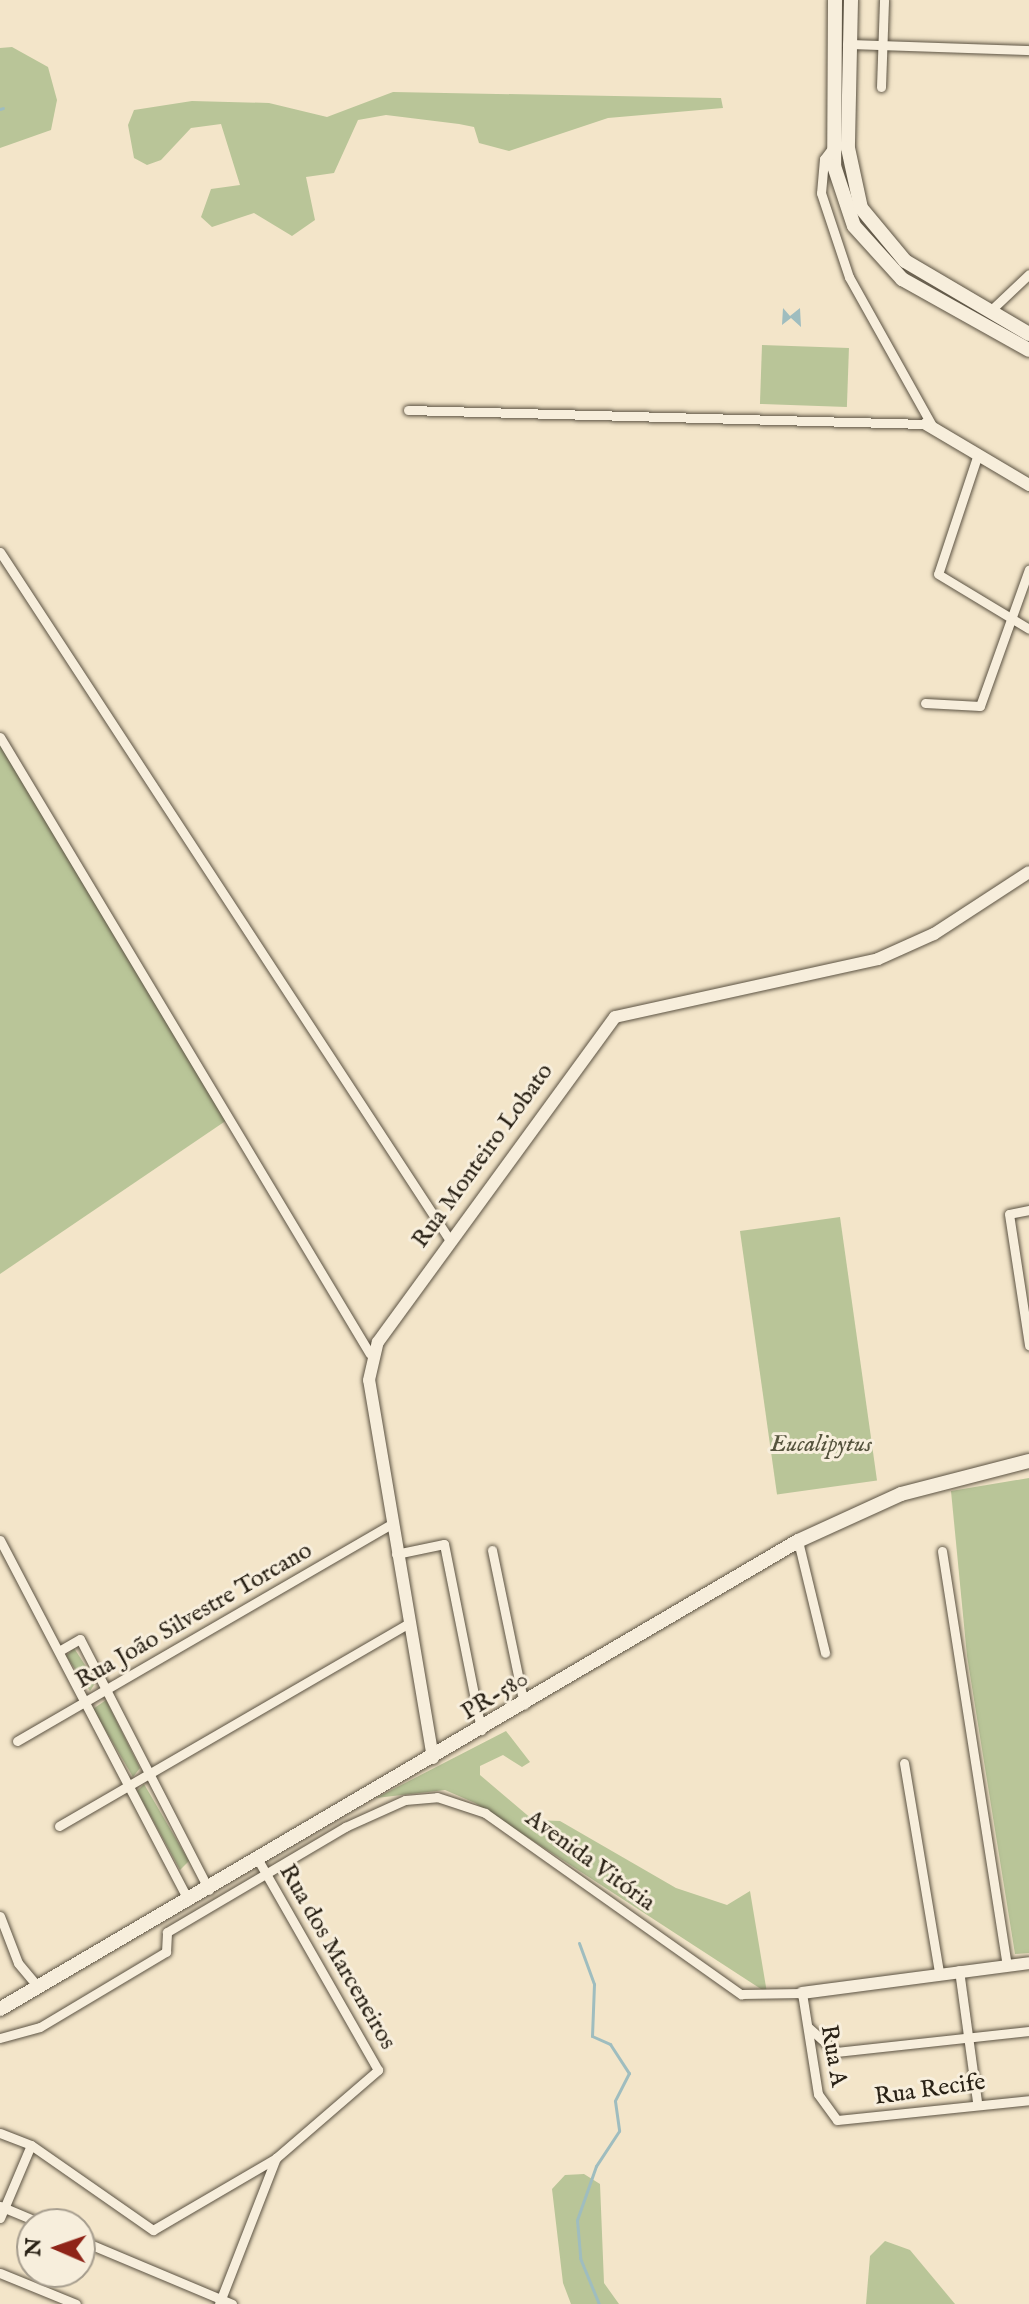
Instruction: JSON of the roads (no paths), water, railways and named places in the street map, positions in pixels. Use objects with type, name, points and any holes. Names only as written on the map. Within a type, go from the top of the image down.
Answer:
[{"type":"main road","points":[[835,0],[833,146],[844,205],[880,261],[1029,350]]},
{"type":"main road","points":[[851,0],[847,44],[850,163],[865,215],[905,261],[1029,334]]},
{"type":"main road","name":"PR-580","points":[[0,2009],[209,1890],[263,1867],[433,1758],[798,1541],[901,1494],[1029,1461]]},
{"type":"street","points":[[881,87],[884,0]]},
{"type":"street","points":[[847,44],[1029,50]]},
{"type":"street","points":[[833,146],[824,159],[821,193],[849,277],[930,426]]},
{"type":"street","points":[[989,312],[1029,274]]},
{"type":"street","points":[[408,410],[930,426],[1029,485]]},
{"type":"street","points":[[978,454],[938,574],[972,600],[1029,629]]},
{"type":"street","points":[[0,552],[449,1239]]},
{"type":"street","points":[[925,703],[980,706],[1029,569]]},
{"type":"street","points":[[0,737],[370,1354],[391,1524],[433,1758]]},
{"type":"street","name":"Rua Monteiro Lobato","points":[[370,1354],[449,1239],[615,1017],[878,959],[958,920],[1029,872]]},
{"type":"street","points":[[1029,1210],[1009,1214],[1029,1339]]},
{"type":"street","name":"Rua João Silvestre Torcano","points":[[17,1741],[391,1524]]},
{"type":"street","points":[[0,1540],[189,1901]]},
{"type":"street","points":[[798,1541],[825,1653]]},
{"type":"street","points":[[396,1554],[444,1544],[481,1730]]},
{"type":"street","points":[[492,1550],[524,1705]]},
{"type":"street","points":[[942,1551],[1007,1965]]},
{"type":"street","points":[[59,1826],[407,1624]]},
{"type":"street","points":[[59,1651],[80,1639],[209,1890]]},
{"type":"street","points":[[904,1763],[939,1973]]},
{"type":"street","name":"Avenida Vitória","points":[[0,2038],[40,2027],[166,1952],[167,1932],[263,1867],[384,1808],[447,1798],[485,1813],[741,1994],[802,1993],[1029,1963]]},
{"type":"street","name":"Rua dos Marceneiros","points":[[220,2302],[276,2158],[378,2070],[263,1867]]},
{"type":"street","points":[[0,1916],[18,1963],[38,1987]]},
{"type":"street","points":[[959,1970],[971,2035],[977,2101]]},
{"type":"street","name":"Rua A","points":[[802,1993],[818,2094],[837,2120]]},
{"type":"street","points":[[807,2026],[836,2052],[1029,2031]]},
{"type":"street","name":"Rua Recife","points":[[837,2120],[977,2101],[1029,2100]]},
{"type":"street","points":[[0,2133],[31,2145],[153,2230],[276,2158]]},
{"type":"street","points":[[0,2218],[2,2206],[31,2145]]},
{"type":"street","points":[[96,2247],[220,2302],[232,2304]]},
{"type":"street","points":[[0,2273],[76,2304]]},
{"type":"water","points":[[783,308],[790,316],[800,308],[801,327],[791,318],[782,325]]},
{"type":"waterway","points":[[579,1943],[594,1984],[592,2036],[610,2044],[629,2073],[615,2101],[619,2131],[596,2166],[577,2220],[580,2258],[599,2304]]},
{"type":"park label","name":"Eucalipytus","points":[[821,1445]]}]
